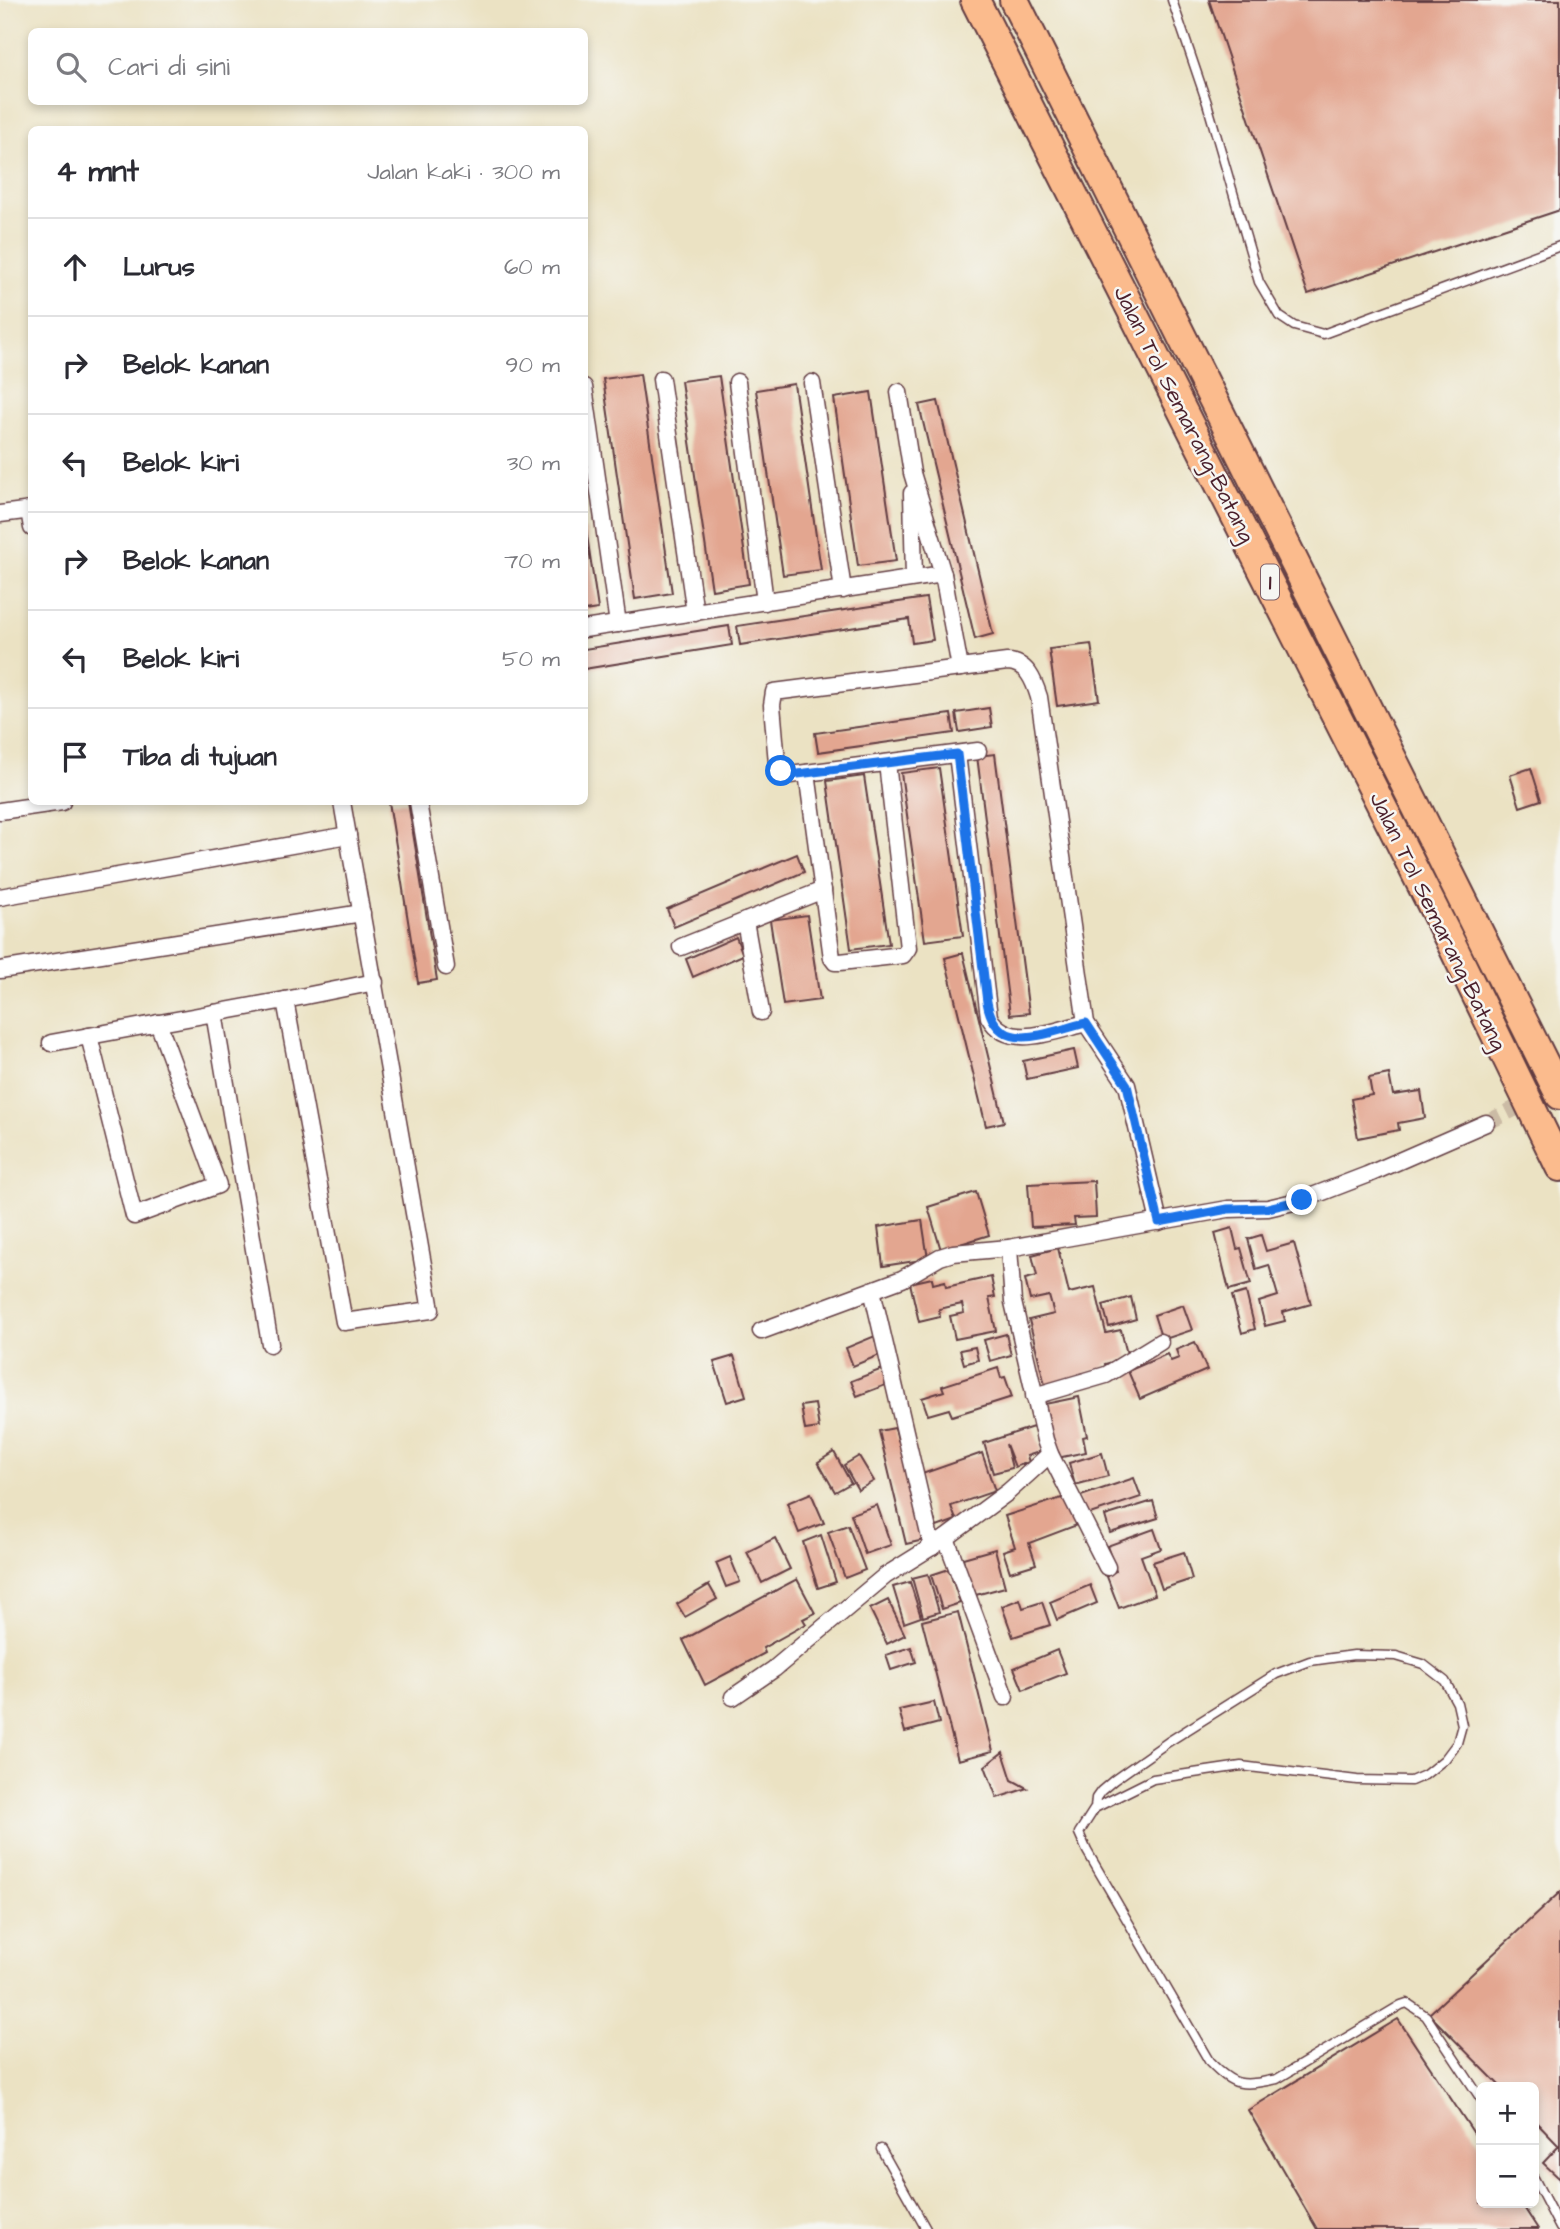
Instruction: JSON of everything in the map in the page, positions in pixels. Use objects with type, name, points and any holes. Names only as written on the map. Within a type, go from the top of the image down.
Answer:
[{"type":"highway","name":"Jalan Tol Semarang–Batang","points":[[975,0],[1440,922],[1560,1167]]},
{"type":"highway","name":"Jalan Tol Semarang–Batang","points":[[1014,0],[1560,1095]]},
{"type":"street","points":[[662,379],[695,613]]},
{"type":"street","points":[[737,382],[765,602]]},
{"type":"street","points":[[812,383],[843,590]]},
{"type":"street","points":[[899,392],[912,473],[943,574],[960,668]]},
{"type":"street","points":[[588,415],[618,624]]},
{"type":"street","points":[[912,473],[914,579]]},
{"type":"street","points":[[0,514],[28,510]]},
{"type":"street","points":[[588,628],[943,574]]},
{"type":"street","points":[[978,751],[790,775],[781,771],[777,763],[772,705],[774,692],[1015,662],[1028,672],[1036,688],[1086,1023],[1127,1085],[1159,1222]]},
{"type":"street","points":[[957,754],[989,1017],[1003,1033],[1021,1038],[1086,1023]]},
{"type":"street","points":[[807,773],[832,958],[835,961],[903,955],[907,952],[887,763]]},
{"type":"street","points":[[0,811],[41,805]]},
{"type":"street","points":[[285,1000],[344,1322],[430,1310],[343,805]]},
{"type":"street","points":[[419,805],[446,967]]},
{"type":"street","points":[[0,897],[348,835]]},
{"type":"street","points":[[681,947],[823,890]]},
{"type":"street","points":[[0,970],[362,913]]},
{"type":"street","points":[[744,921],[761,1012]]},
{"type":"street","points":[[51,1043],[375,982]]},
{"type":"street","points":[[214,1013],[270,1345]]},
{"type":"street","points":[[158,1023],[218,1185]]},
{"type":"street","points":[[89,1036],[134,1216],[242,1177]]},
{"type":"street","points":[[761,1331],[902,1279],[946,1255],[1009,1248],[1228,1209],[1268,1208],[1302,1200],[1486,1123]]},
{"type":"street","points":[[1009,1248],[1013,1302],[1050,1454],[1107,1567]]},
{"type":"street","points":[[872,1290],[939,1543],[1005,1697]]},
{"type":"street","points":[[1034,1396],[1106,1375],[1160,1342]]},
{"type":"street","points":[[733,1697],[774,1669],[885,1576],[939,1543],[1008,1492],[1050,1454]]},
{"type":"lane","points":[[1172,0],[1207,103],[1259,282],[1279,316],[1294,326],[1323,334],[1560,246]]},
{"type":"lane","points":[[1095,1808],[1153,1779],[1241,1766],[1357,1780],[1411,1781],[1425,1775],[1445,1759],[1457,1743],[1462,1725],[1457,1703],[1445,1681],[1423,1664],[1396,1656],[1354,1656],[1310,1661],[1276,1674],[1168,1742],[1101,1791],[1095,1808],[1079,1833],[1209,2061],[1223,2076],[1236,2083],[1254,2083],[1277,2078],[1407,2003],[1426,2016],[1476,2091]]},
{"type":"lane","points":[[881,2149],[926,2229]]},
{"type":"lane","points":[[1539,2187],[1560,2228]]},
{"type":"building","points":[[1209,0],[1560,0],[1560,210],[1308,294]]},
{"type":"building","points":[[640,374],[672,593],[635,599],[603,379]]},
{"type":"building","points":[[719,376],[749,584],[712,590],[681,381]]},
{"type":"building","points":[[794,384],[821,570],[783,575],[756,390]]},
{"type":"building","points":[[871,392],[896,561],[858,566],[834,398]]},
{"type":"building","points":[[938,401],[993,634],[975,639],[919,405]]},
{"type":"building","points":[[588,542],[598,609],[588,610]]},
{"type":"building","points":[[926,598],[933,640],[912,643],[909,619],[740,645],[737,626]]},
{"type":"building","points":[[729,626],[732,645],[588,668],[588,648]]},
{"type":"building","points":[[1091,644],[1099,700],[1057,706],[1049,649]]},
{"type":"building","points":[[989,708],[992,727],[959,732],[956,713]]},
{"type":"building","points":[[951,714],[954,733],[818,752],[815,733]]},
{"type":"building","points":[[995,754],[1029,1013],[1010,1015],[977,756]]},
{"type":"building","points":[[939,768],[963,936],[925,941],[901,773]]},
{"type":"building","points":[[1531,768],[1541,800],[1520,807],[1510,775]]},
{"type":"building","points":[[864,776],[889,944],[851,949],[827,781]]},
{"type":"building","points":[[389,805],[408,805],[437,980],[418,983]]},
{"type":"building","points":[[797,854],[804,872],[674,927],[667,909]]},
{"type":"building","points":[[807,915],[820,1000],[783,1005],[770,920]]},
{"type":"building","points":[[736,937],[743,955],[693,977],[686,959]]},
{"type":"building","points":[[963,953],[1004,1122],[986,1126],[945,958]]},
{"type":"building","points":[[1074,1050],[1078,1068],[1027,1079],[1023,1061]]},
{"type":"building","points":[[1389,1074],[1393,1095],[1421,1091],[1425,1118],[1398,1123],[1399,1130],[1358,1138],[1351,1099],[1372,1095],[1369,1078]]},
{"type":"building","points":[[1094,1181],[1096,1217],[1074,1218],[1075,1225],[1031,1227],[1028,1184]]},
{"type":"building","points":[[976,1192],[989,1235],[941,1250],[928,1207]]},
{"type":"building","points":[[922,1220],[928,1259],[883,1266],[878,1227]]},
{"type":"building","points":[[1232,1228],[1251,1284],[1229,1290],[1215,1233]]},
{"type":"building","points":[[1261,1235],[1266,1251],[1294,1243],[1311,1304],[1283,1312],[1285,1321],[1265,1326],[1259,1302],[1278,1296],[1269,1265],[1256,1269],[1248,1239]]},
{"type":"building","points":[[1058,1248],[1069,1293],[1095,1287],[1106,1333],[1121,1330],[1128,1358],[1105,1364],[1106,1367],[1085,1375],[1045,1385],[1029,1320],[1054,1314],[1049,1296],[1030,1300],[1025,1279],[1037,1276],[1032,1255]]},
{"type":"building","points":[[991,1277],[995,1297],[989,1298],[996,1331],[955,1339],[950,1316],[964,1313],[962,1304],[939,1309],[940,1317],[919,1322],[910,1283],[932,1278],[933,1284],[945,1281],[946,1287]]},
{"type":"building","points":[[1246,1292],[1255,1329],[1242,1333],[1232,1296]]},
{"type":"building","points":[[1131,1297],[1136,1319],[1109,1327],[1103,1305]]},
{"type":"building","points":[[1183,1305],[1192,1330],[1162,1340],[1154,1315]]},
{"type":"building","points":[[1006,1334],[1011,1355],[990,1361],[984,1340]]},
{"type":"building","points":[[875,1336],[882,1354],[853,1366],[846,1348]]},
{"type":"building","points":[[1195,1342],[1207,1370],[1140,1399],[1128,1371],[1167,1354],[1171,1361],[1179,1358],[1176,1350]]},
{"type":"building","points":[[975,1347],[978,1360],[964,1364],[960,1350]]},
{"type":"building","points":[[734,1356],[746,1396],[727,1402],[714,1362]]},
{"type":"building","points":[[885,1368],[891,1383],[857,1396],[851,1381]]},
{"type":"building","points":[[998,1368],[1001,1378],[1005,1377],[1012,1397],[952,1416],[949,1409],[928,1415],[922,1398],[944,1391],[942,1386]]},
{"type":"building","points":[[1079,1397],[1087,1436],[1083,1437],[1086,1452],[1057,1458],[1045,1404]]},
{"type":"building","points":[[815,1404],[819,1428],[805,1430],[801,1406]]},
{"type":"building","points":[[1033,1427],[1042,1451],[1027,1456],[1029,1462],[1015,1467],[1006,1444],[1012,1468],[993,1473],[984,1443]]},
{"type":"building","points":[[895,1428],[898,1440],[902,1439],[924,1540],[906,1544],[879,1431]]},
{"type":"building","points":[[834,1452],[851,1483],[835,1492],[818,1462]]},
{"type":"building","points":[[982,1453],[995,1491],[951,1506],[956,1520],[937,1527],[919,1475]]},
{"type":"building","points":[[1102,1453],[1108,1476],[1075,1485],[1069,1463]]},
{"type":"building","points":[[859,1456],[874,1481],[858,1490],[844,1465]]},
{"type":"building","points":[[1134,1478],[1141,1497],[1084,1516],[1078,1497]]},
{"type":"building","points":[[811,1493],[824,1523],[799,1533],[787,1503]]},
{"type":"building","points":[[1068,1496],[1077,1525],[1029,1543],[1036,1564],[1010,1572],[1003,1551],[1015,1547],[1005,1516]]},
{"type":"building","points":[[1153,1501],[1158,1518],[1110,1533],[1105,1516]]},
{"type":"building","points":[[877,1505],[891,1545],[865,1554],[851,1514]]},
{"type":"building","points":[[848,1525],[865,1570],[845,1578],[828,1532]]},
{"type":"building","points":[[1154,1529],[1161,1549],[1141,1556],[1155,1595],[1119,1608],[1106,1574],[1116,1571],[1107,1546]]},
{"type":"building","points":[[821,1535],[836,1582],[818,1588],[803,1542]]},
{"type":"building","points":[[775,1538],[790,1569],[762,1583],[747,1552]]},
{"type":"building","points":[[995,1549],[1005,1587],[972,1596],[963,1558]]},
{"type":"building","points":[[1184,1552],[1192,1579],[1162,1589],[1153,1562]]},
{"type":"building","points":[[730,1557],[740,1582],[726,1587],[716,1563]]},
{"type":"building","points":[[949,1569],[960,1603],[942,1609],[931,1575]]},
{"type":"building","points":[[928,1574],[939,1612],[923,1617],[912,1578]]},
{"type":"building","points":[[797,1579],[815,1613],[803,1619],[806,1624],[763,1648],[765,1653],[705,1685],[683,1640]]},
{"type":"building","points":[[910,1582],[921,1617],[904,1623],[893,1587]]},
{"type":"building","points":[[709,1585],[717,1599],[685,1617],[677,1604]]},
{"type":"building","points":[[1090,1585],[1097,1603],[1057,1620],[1050,1602]]},
{"type":"building","points":[[1020,1599],[1023,1608],[1042,1602],[1050,1625],[1013,1637],[1002,1606]]},
{"type":"building","points":[[888,1600],[905,1635],[887,1644],[870,1609]]},
{"type":"building","points":[[958,1612],[993,1751],[958,1760],[922,1621]]},
{"type":"building","points":[[911,1647],[916,1662],[891,1670],[886,1655]]},
{"type":"building","points":[[1057,1650],[1066,1673],[1023,1690],[1014,1668]]},
{"type":"building","points":[[934,1702],[939,1723],[905,1732],[899,1710]]},
{"type":"building","points":[[1003,1752],[1012,1780],[1027,1788],[997,1798],[985,1766]]},
{"type":"building","points":[[1560,1892],[1560,2179],[1543,2163],[1559,2146],[1539,2125],[1539,2082],[1496,2082],[1429,2014]]},
{"type":"building","points":[[1398,2019],[1476,2136],[1476,2208],[1524,2208],[1538,2229],[1317,2229],[1248,2110]]},
{"type":"tunnel","points":[[1486,1123],[1560,1086]]},
{"type":"route","points":[[781,771],[790,775],[957,754],[989,1017],[993,1023],[1003,1033],[1021,1038],[1086,1023],[1115,1063],[1127,1085],[1159,1222],[1228,1209],[1268,1208],[1302,1200]]}]
